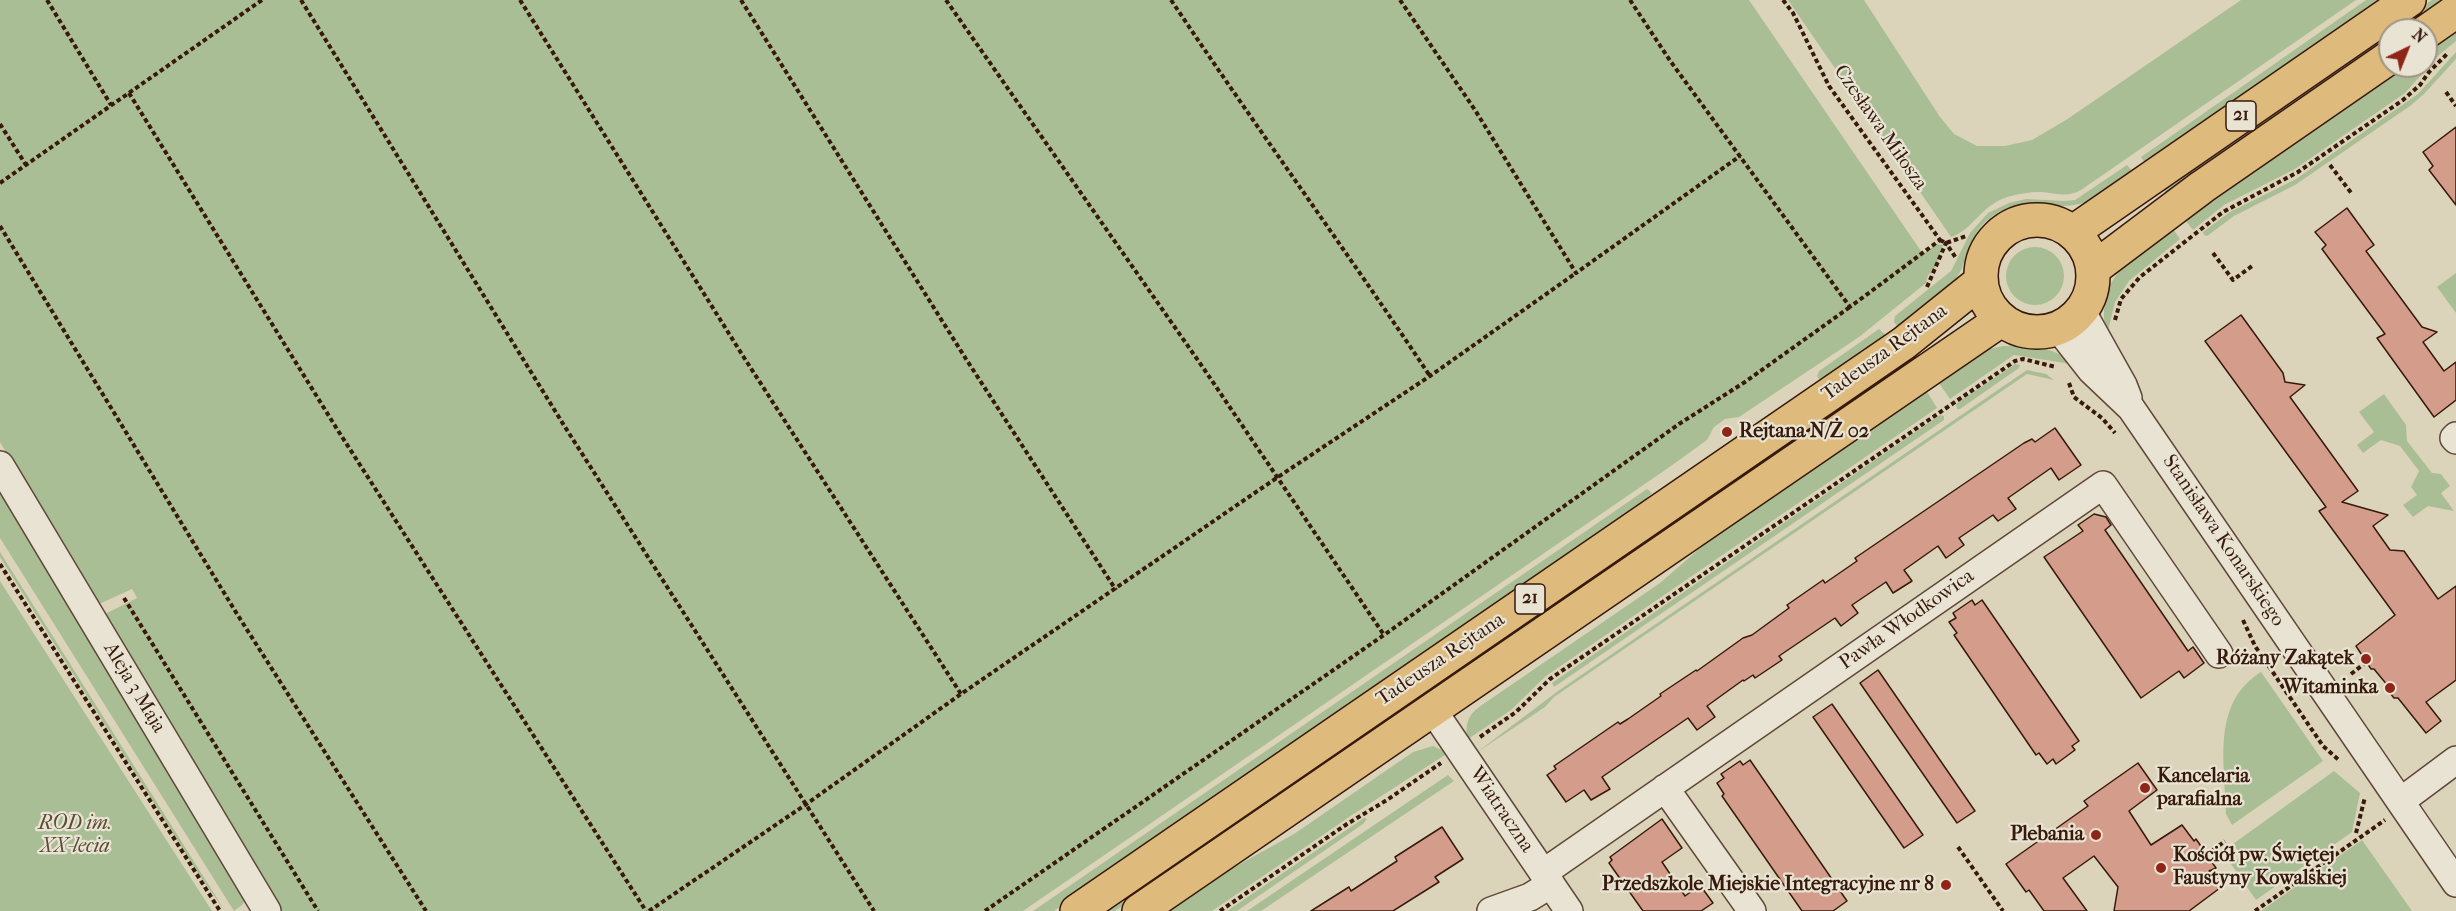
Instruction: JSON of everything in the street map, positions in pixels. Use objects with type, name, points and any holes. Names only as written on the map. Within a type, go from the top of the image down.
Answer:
[{"type":"main road","name":"21","points":[[2073,232],[2409,0]]},
{"type":"main road","points":[[2438,42],[2456,11]]},
{"type":"main road","name":"21","points":[[2093,268],[2202,187],[2378,65]]},
{"type":"main road","points":[[2031,219],[2054,221],[2073,232],[2086,249],[2093,268],[2092,283],[2070,319],[2039,332],[2019,329],[2001,320],[1987,303],[1980,282],[1982,259],[1992,240],[2010,226],[2031,219]]},
{"type":"main road","name":"Tadeusza Rejtana","points":[[1077,911],[1904,342],[1980,282]]},
{"type":"main road","name":"Tadeusza Rejtana","points":[[1139,911],[2001,320]]},
{"type":"street","name":"Stanisława Konarskiego","points":[[2070,319],[2124,385],[2131,408],[2456,883]]},
{"type":"street","name":"Aleja 3 Maja","points":[[0,465],[267,911]]},
{"type":"street","name":"Pawła Włodkowica","points":[[1491,911],[1530,897],[1547,878],[1665,788],[2103,485],[2219,654]]},
{"type":"street","name":"Wiatraczna","points":[[1432,709],[1569,911]]},
{"type":"street","points":[[2401,801],[2456,760]]},
{"type":"street","points":[[1665,788],[1752,911]]},
{"type":"path","points":[[47,0],[111,105]]},
{"type":"path","points":[[0,183],[262,0]]},
{"type":"path","points":[[301,0],[559,417],[874,911]]},
{"type":"path","points":[[520,0],[736,346],[961,694]]},
{"type":"path","points":[[741,0],[966,359],[1116,590]]},
{"type":"path","points":[[946,0],[1278,477],[1384,635]]},
{"type":"path","points":[[1171,0],[1239,103],[1320,213],[1430,376]]},
{"type":"path","points":[[1400,0],[1474,110],[1576,273]]},
{"type":"path","points":[[1630,0],[1671,62],[1850,307]]},
{"type":"path","name":"Czesława Miłosza","points":[[1783,0],[1793,13],[1829,86],[1940,240]]},
{"type":"path","points":[[2114,325],[2121,299],[2139,277],[2223,212],[2298,172],[2412,93],[2420,78]]},
{"type":"path","points":[[2446,92],[2456,106]]},
{"type":"path","points":[[129,93],[343,438],[648,911],[805,806],[961,694],[1278,477],[1430,376],[1740,156]]},
{"type":"path","points":[[0,124],[26,165]]},
{"type":"path","points":[[2330,165],[2352,194]]},
{"type":"path","points":[[0,226],[225,595],[426,911]]},
{"type":"path","points":[[1927,288],[1946,243],[1966,236]]},
{"type":"path","points":[[985,911],[1384,635],[1679,424],[1745,382],[1940,240],[1946,243],[1956,258]]},
{"type":"path","points":[[2213,253],[2233,280],[2252,266]]},
{"type":"path","points":[[1470,744],[1516,712],[1550,679],[2015,362],[2023,359],[2063,368]]},
{"type":"path","points":[[0,564],[220,911]]},
{"type":"path","points":[[124,598],[318,911]]},
{"type":"path","points":[[2256,648],[2268,666]]},
{"type":"path","points":[[2351,674],[2364,664]]},
{"type":"path","points":[[1220,911],[1347,824],[1451,757]]},
{"type":"path","points":[[2356,833],[2365,797]]},
{"type":"path","points":[[2255,911],[2378,824]]},
{"type":"path","points":[[2207,855],[2225,841]]},
{"type":"path","points":[[1958,847],[2002,911]]},
{"type":"green space","points":[[0,0],[1749,0],[1923,254],[1937,244],[1943,245],[1938,262],[1928,275],[1926,283],[1859,337],[1739,417],[1725,419],[1714,427],[1707,440],[1671,466],[1023,911],[281,911],[103,615],[137,598],[132,589],[97,605],[0,442]]},
{"type":"green space","points":[[1788,0],[1864,0],[1940,117],[1954,134],[1977,146],[2005,146],[2032,140],[2066,120],[2241,0],[2356,0],[2081,190],[2066,194],[2036,192],[2007,197],[1990,206],[1959,234],[1951,237]]},
{"type":"green space","points":[[2366,0],[2387,0],[2147,166],[2141,157]]},
{"type":"green space","points":[[2432,0],[2449,0],[2423,18],[2406,18]]},
{"type":"green space","points":[[2456,26],[2456,41],[2438,56],[2438,38]]},
{"type":"green space","points":[[2378,37],[2378,48],[2167,194],[2161,187]]},
{"type":"green space","points":[[2456,52],[2456,59],[2424,94],[2410,106],[2295,185],[2234,216],[2207,236],[2204,235],[2203,232],[2230,212],[2296,179],[2418,94],[2432,78],[2438,78],[2438,72]]},
{"type":"green space","points":[[2381,78],[2418,78],[2405,93],[2295,169],[2224,205],[2193,230],[2183,217]]},
{"type":"green space","points":[[2127,165],[2135,174],[2091,201],[2063,206],[2025,204],[2005,209],[1994,215],[1978,231],[1963,267],[1952,284],[1899,328],[1894,322],[1895,316],[1951,271],[1970,233],[1988,213],[2009,203],[2026,199],[2075,200]]},
{"type":"green space","points":[[2171,226],[2180,239],[2129,281],[2115,302],[2107,335],[2104,315],[2111,284],[2130,260]]},
{"type":"green space","points":[[2029,247],[2041,247],[2056,255],[2064,270],[2064,282],[2056,297],[2041,305],[2029,305],[2014,297],[2006,282],[2006,270],[2014,255]]},
{"type":"green space","points":[[2456,273],[2456,313],[2437,287]]},
{"type":"green space","points":[[1879,329],[1888,337],[1852,363],[1819,379],[1817,376],[1819,371]]},
{"type":"green space","points":[[2003,346],[2049,350],[2065,358],[2071,364],[2014,355],[1950,399],[1936,379],[1985,350]]},
{"type":"green space","points":[[1905,359],[1910,367],[1115,911],[1099,911]]},
{"type":"green space","points":[[2015,364],[2020,365],[2019,368],[1957,409],[1956,404]]},
{"type":"green space","points":[[2027,370],[2046,374],[2054,380],[2027,374],[1554,697],[1545,707],[1476,753],[1558,691]]},
{"type":"green space","points":[[1924,387],[1937,408],[1546,676],[1511,710],[1468,739],[1466,730],[1468,721],[1479,707],[1660,583],[1729,523]]},
{"type":"green space","points":[[2384,394],[2406,425],[2407,441],[2432,473],[2441,474],[2450,486],[2441,493],[2454,511],[2428,506],[2413,517],[2403,505],[2417,495],[2411,487],[2419,471],[2400,446],[2381,440],[2363,453],[2357,445],[2374,432],[2359,412]]},
{"type":"green space","points":[[1940,415],[1944,416],[1944,420],[1554,687],[1552,683]]},
{"type":"green space","points":[[0,485],[247,898],[234,911],[0,538]]},
{"type":"green space","points":[[1647,489],[1652,493],[1627,517],[1054,911],[1033,911]]},
{"type":"green space","points":[[0,552],[225,911],[197,872],[0,557]]},
{"type":"green space","name":"ROD im. XX-lecia","points":[[0,581],[212,911],[0,911]]},
{"type":"green space","points":[[2261,672],[2323,761],[2232,825],[2226,814],[2224,736],[2234,700],[2245,685]]},
{"type":"green space","points":[[1433,746],[1448,753],[1352,815],[1212,911],[1161,911],[1202,885],[1294,834],[1413,752]]},
{"type":"green space","points":[[2334,771],[2360,793],[2352,832],[2256,900],[2231,864],[2242,856],[2233,844]]},
{"type":"green space","points":[[1448,775],[1454,781],[1261,911],[1247,911]]},
{"type":"green space","points":[[1364,818],[1367,819],[1363,824],[1237,911],[1227,911]]},
{"type":"green space","points":[[2362,840],[2412,911],[2261,911]]},
{"type":"building","points":[[2456,127],[2456,205],[2429,170],[2433,166],[2423,152]]},
{"type":"building","points":[[2347,208],[2374,245],[2366,251],[2422,327],[2437,332],[2423,342],[2444,371],[2456,362],[2456,400],[2434,417],[2377,338],[2385,334],[2322,249],[2326,245],[2315,232]]},
{"type":"building","points":[[2241,315],[2283,373],[2285,382],[2305,385],[2290,397],[2358,491],[2342,502],[2388,515],[2373,526],[2390,550],[2404,551],[2438,599],[2456,586],[2456,680],[2426,702],[2441,721],[2426,733],[2398,698],[2394,698],[2387,689],[2388,686],[2374,669],[2371,669],[2356,646],[2395,615],[2319,511],[2326,507],[2205,341]]},
{"type":"building","points":[[2055,428],[2081,465],[2059,480],[2051,468],[2008,498],[2016,509],[1998,521],[1993,515],[1959,538],[1964,545],[1946,558],[1938,546],[1904,570],[1912,581],[1893,593],[1886,582],[1852,605],[1858,613],[1841,626],[1835,618],[1779,656],[1782,660],[1755,678],[1753,675],[1743,680],[1707,706],[1715,717],[1697,730],[1688,718],[1602,777],[1610,789],[1591,800],[1584,790],[1566,802],[1547,775],[1556,769],[1554,766],[1618,722],[1620,724],[1628,719],[1661,696],[1660,694],[1743,638],[1752,635],[1789,608],[1787,605],[1823,580],[1825,583],[1857,561],[1855,558],[2024,443],[2032,439],[2035,442]]},
{"type":"building","points":[[2094,514],[2106,517],[2111,525],[2105,530],[2188,651],[2193,647],[2204,663],[2184,678],[2179,671],[2141,698],[2044,557],[2083,531],[2078,525]]},
{"type":"building","points":[[1972,600],[1975,605],[1982,600],[2079,741],[2072,746],[2075,750],[2056,764],[2053,759],[2047,764],[2039,753],[2036,755],[1954,635],[1957,633],[1949,622],[1956,618],[1953,613]]},
{"type":"building","points":[[1878,670],[1975,811],[1957,823],[1860,683]]},
{"type":"building","points":[[1832,704],[1923,835],[1904,848],[1813,717]]},
{"type":"building","points":[[1750,760],[1847,901],[1833,911],[1802,911],[1722,796],[1724,794],[1717,783],[1724,778],[1721,774],[1740,761],[1743,765]]},
{"type":"building","points":[[2138,763],[2157,790],[2129,811],[2151,845],[2182,825],[2194,841],[2196,839],[2216,868],[2209,871],[2224,885],[2189,911],[2114,911],[2118,887],[2094,856],[2063,878],[2087,911],[2044,911],[2029,890],[2026,892],[2006,864],[2088,806],[2084,801]]},
{"type":"building","points":[[1662,819],[1682,848],[1662,862],[1685,896],[1700,885],[1713,903],[1701,911],[1643,911],[1609,863],[1612,860],[1610,857]]},
{"type":"building","points":[[1442,827],[1463,859],[1435,877],[1439,882],[1393,911],[1311,911],[1349,887],[1351,891],[1397,861],[1395,857]]},
{"type":"place","name":"Rejtana N/Ż 02","points":[[1727,432]]},
{"type":"place","name":"Różany Zakątek","points":[[2366,659]]},
{"type":"place","name":"Witaminka","points":[[2390,688]]},
{"type":"place","name":"Kancelaria parafialna","points":[[2145,788]]},
{"type":"place","name":"Plebania","points":[[2096,835]]},
{"type":"place","name":"Kościół pw. Świętej Faustyny Kowalskiej","points":[[2161,868]]},
{"type":"place","name":"Przedszkole Miejskie Integracyjne nr 8","points":[[1946,885]]}]
